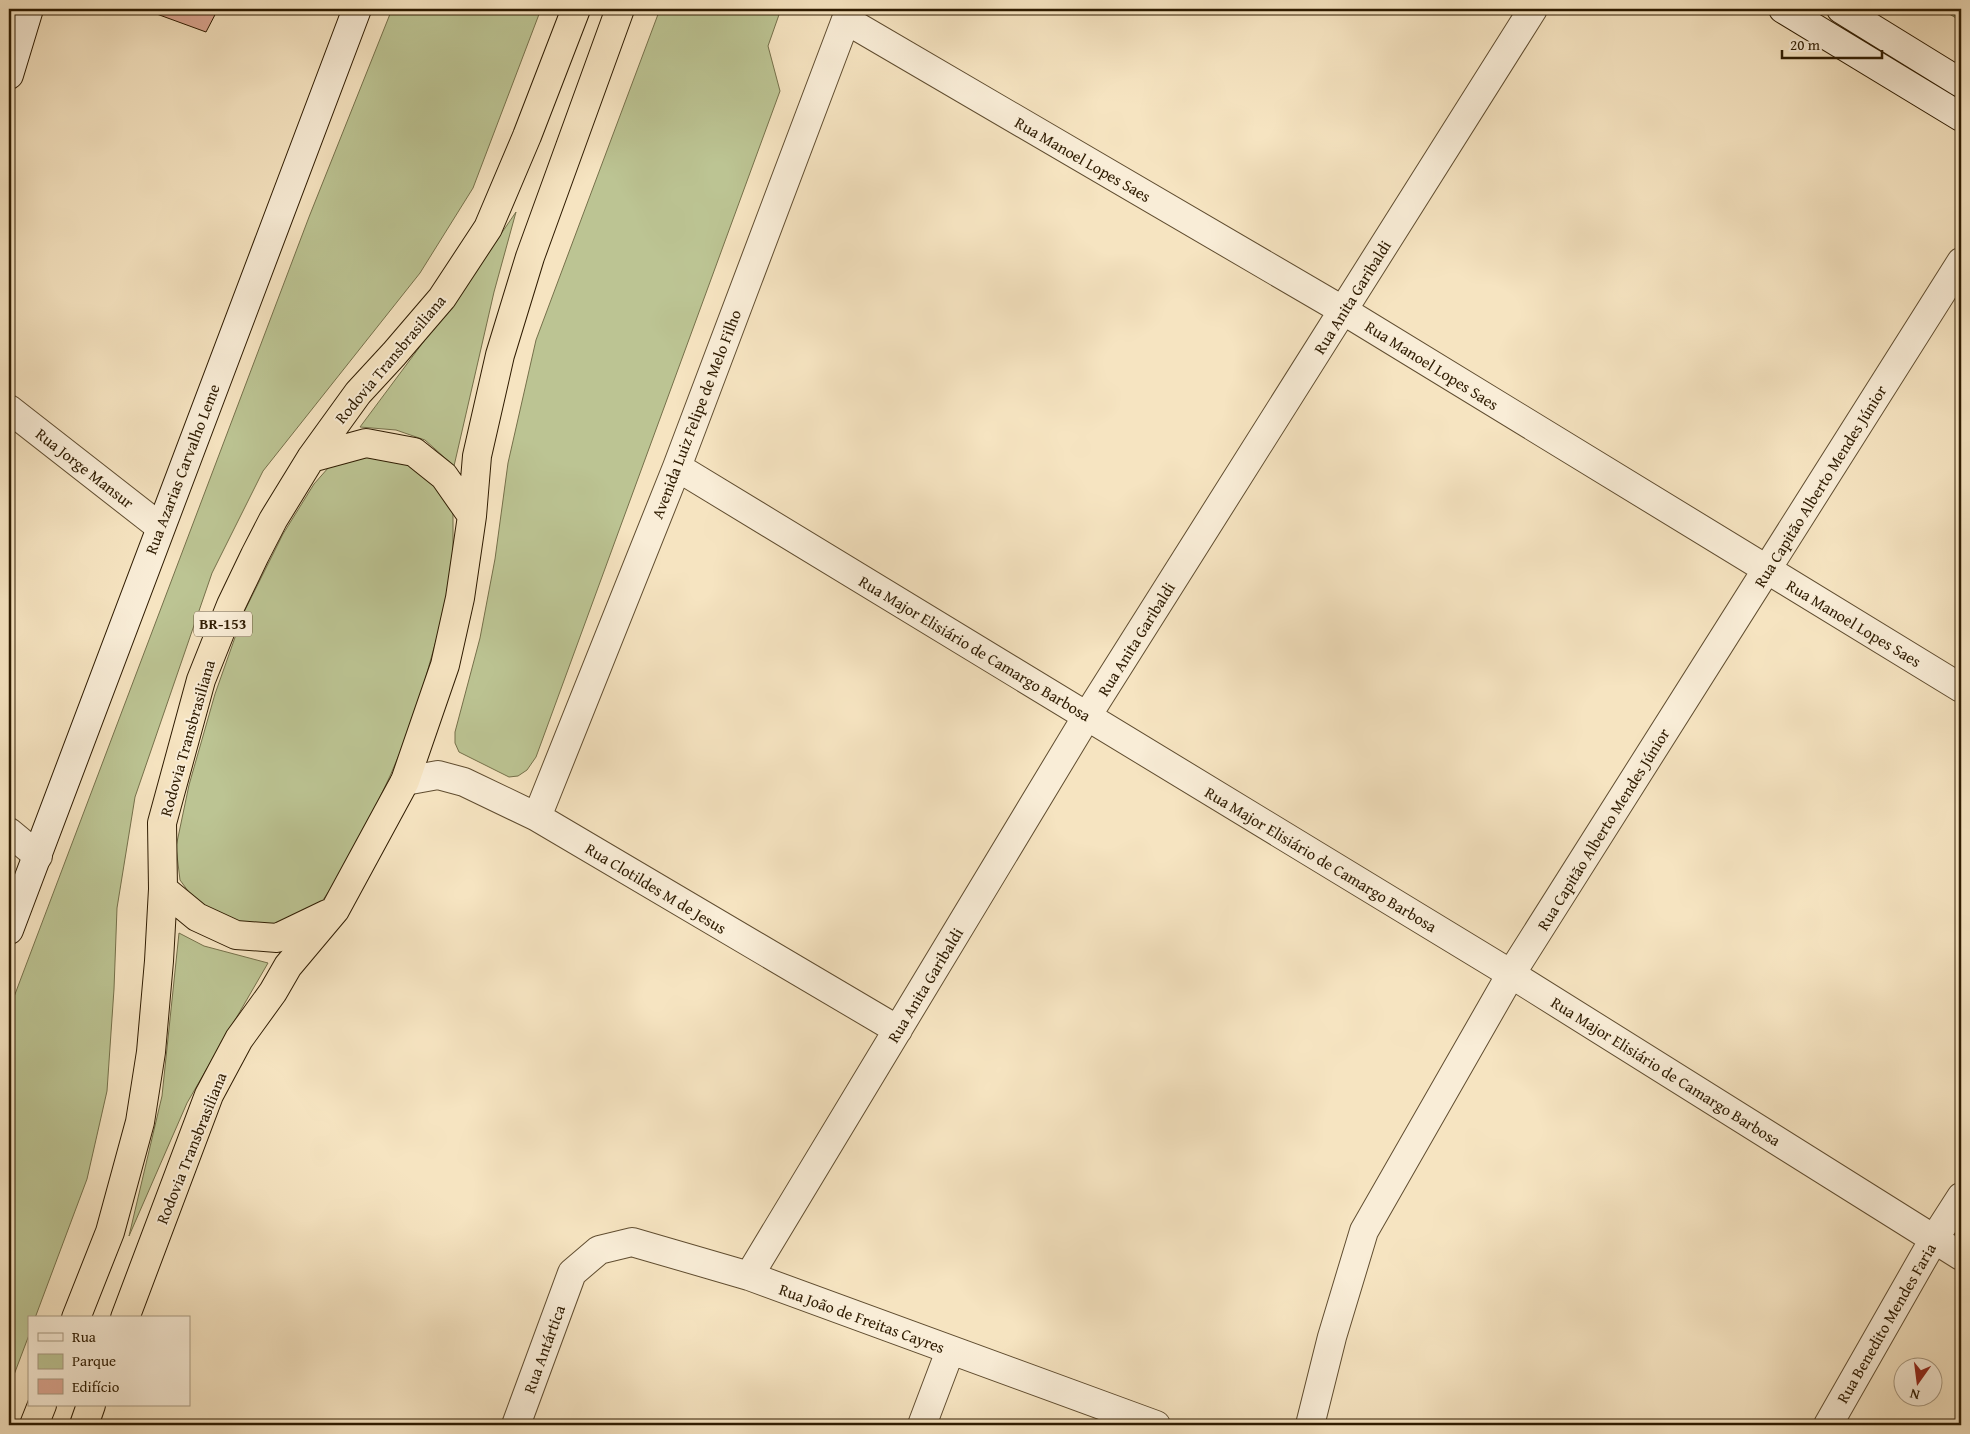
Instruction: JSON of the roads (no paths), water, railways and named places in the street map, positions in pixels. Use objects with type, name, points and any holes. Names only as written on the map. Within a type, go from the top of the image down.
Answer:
[{"type":"highway","name":"Rodovia Transbrasiliana","points":[[77,1316],[110,1232],[140,1122],[151,1052],[163,889],[162,823],[201,680],[231,605],[251,564],[273,520],[311,458],[358,393],[442,298],[488,228],[527,136],[576,9]]},
{"type":"highway","name":"Rodovia Transbrasiliana","points":[[126,1316],[214,1087],[239,1039],[273,992],[288,966],[335,910],[405,782],[445,665],[460,598],[472,516],[477,456],[500,355],[530,256],[620,9]]},
{"type":"highway","points":[[311,458],[366,443],[414,452],[444,476],[472,516]]},
{"type":"highway","points":[[163,889],[197,917],[236,935],[277,938],[335,910]]},
{"type":"highway","points":[[34,1425],[42,1406]]},
{"type":"highway","points":[[84,1425],[91,1406]]},
{"type":"street","name":"Rua Azarias Carvalho Leme","points":[[9,930],[357,9]]},
{"type":"street","name":"Rua Anita Garibaldi","points":[[749,1276],[1087,716],[1533,9]]},
{"type":"street","points":[[1783,9],[1961,117]]},
{"type":"street","points":[[1841,9],[1961,83]]},
{"type":"street","points":[[9,75],[22,12]]},
{"type":"street","name":"Rua Manoel Lopes Saes","points":[[848,14],[1344,311],[1961,688]]},
{"type":"street","name":"Avenida Luiz Felipe de Melo Filho","points":[[537,817],[677,467],[848,14]]},
{"type":"street","name":"Rua Capitão Alberto Mendes Júnior","points":[[1310,1425],[1332,1337],[1364,1231],[1511,974],[1961,262]]},
{"type":"street","name":"Rua Jorge Mansur","points":[[9,409],[160,527]]},
{"type":"street","name":"Rua Major Elisiário de Camargo Barbosa","points":[[677,467],[1511,974],[1961,1256]]},
{"type":"street","name":"Rua Clotildes M de Jesus","points":[[405,782],[438,774],[464,782],[537,817],[898,1030]]},
{"type":"street","points":[[9,832],[38,856]]},
{"type":"street","name":"Rua Benedito Mendes Faria","points":[[1828,1425],[1934,1239],[1961,1197]]},
{"type":"street","name":"Rua João de Freitas Cayres","points":[[572,1273],[599,1250],[632,1242],[749,1276],[1156,1425]]},
{"type":"street","name":"Rua Antártica","points":[[516,1425],[572,1273]]},
{"type":"street","points":[[922,1425],[950,1350]]}]
